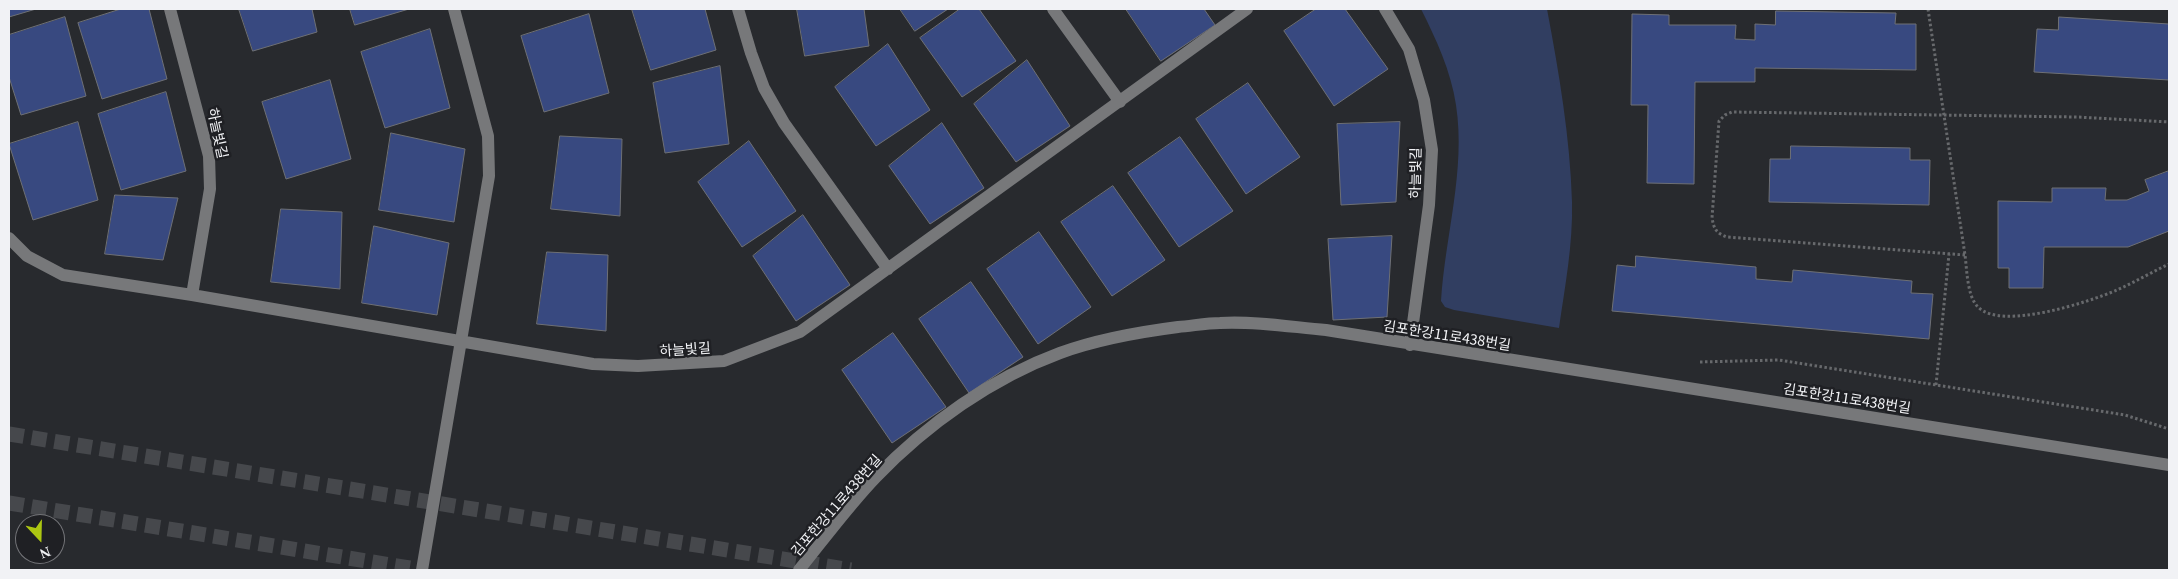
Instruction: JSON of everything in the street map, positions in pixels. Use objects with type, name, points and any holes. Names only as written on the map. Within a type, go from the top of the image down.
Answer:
[{"type":"street","name":"하늘빛길","points":[[170,9],[210,156],[210,189],[192,295]]},
{"type":"street","points":[[422,570],[489,176],[488,136],[454,9]]},
{"type":"street","points":[[738,9],[750,53],[764,88],[784,123],[888,268]]},
{"type":"street","points":[[1053,9],[1120,102]]},
{"type":"street","name":"하늘빛길","points":[[9,238],[27,256],[63,275],[192,295],[593,364],[638,366],[724,361],[800,332],[1247,9]]},
{"type":"street","name":"하늘빛길","points":[[1385,9],[1408,48],[1424,100],[1432,150],[1430,205],[1410,345]]},
{"type":"street","name":"김포한강11로438번길","points":[[799,570],[876,477],[924,434],[975,396],[1024,369],[1060,353],[1101,340],[1152,330],[1220,323],[1275,325],[1326,330],[1410,345],[2169,465]]},
{"type":"path","points":[[1928,9],[1965,255],[1971,292],[1976,305],[1988,315],[2010,317],[2052,310],[2119,289],[2169,264]]},
{"type":"path","points":[[1965,255],[1727,237],[1718,234],[1714,228],[1712,218],[1719,121],[1725,115],[1732,112],[2078,118],[2169,122]]},
{"type":"path","points":[[1936,385],[1949,254]]},
{"type":"path","points":[[1694,363],[1779,360],[2125,415],[2169,429]]},
{"type":"shaded area","points":[[1421,9],[1547,9],[1560,81],[1572,202],[1570,250],[1559,328],[1454,310],[1445,307],[1441,301],[1457,178],[1458,129],[1451,80]]},
{"type":"building","points":[[9,9],[36,9],[9,17]]},
{"type":"building","points":[[121,9],[149,9],[167,79],[102,99],[78,23]]},
{"type":"building","points":[[239,9],[312,9],[317,32],[253,51]]},
{"type":"building","points":[[350,9],[409,9],[355,25]]},
{"type":"building","points":[[632,9],[705,9],[716,50],[651,70]]},
{"type":"building","points":[[797,9],[864,9],[869,46],[805,56]]},
{"type":"building","points":[[900,9],[948,9],[915,31]]},
{"type":"building","points":[[960,9],[979,9],[1016,61],[962,97],[920,38]]},
{"type":"building","points":[[1126,9],[1204,9],[1215,25],[1161,61]]},
{"type":"building","points":[[1316,9],[1345,9],[1388,69],[1334,106],[1284,31]]},
{"type":"building","points":[[1776,11],[1896,13],[1895,24],[1916,24],[1916,70],[1755,68],[1755,82],[1695,82],[1694,184],[1647,183],[1648,105],[1631,105],[1632,14],[1669,15],[1669,25],[1736,25],[1735,39],[1755,40],[1755,24],[1775,25]]},
{"type":"building","points":[[589,14],[609,93],[544,112],[521,36]]},
{"type":"building","points":[[65,17],[86,96],[21,115],[9,77],[9,35]]},
{"type":"building","points":[[2059,17],[2169,24],[2169,80],[2034,72],[2037,29],[2058,30]]},
{"type":"building","points":[[430,29],[450,108],[385,128],[361,52]]},
{"type":"building","points":[[888,44],[930,110],[876,146],[835,87]]},
{"type":"building","points":[[1027,60],[1070,126],[1016,162],[974,104]]},
{"type":"building","points":[[720,66],[729,144],[665,153],[653,83]]},
{"type":"building","points":[[330,80],[351,159],[286,179],[262,102]]},
{"type":"building","points":[[1248,83],[1300,157],[1246,194],[1196,119]]},
{"type":"building","points":[[166,92],[186,171],[121,190],[98,114]]},
{"type":"building","points":[[78,122],[98,200],[33,220],[9,144]]},
{"type":"building","points":[[1400,122],[1396,202],[1341,205],[1337,124]]},
{"type":"building","points":[[942,123],[984,188],[930,224],[889,166]]},
{"type":"building","points":[[391,133],[465,149],[454,222],[379,210]]},
{"type":"building","points":[[560,136],[622,139],[620,216],[551,209]]},
{"type":"building","points":[[1180,137],[1233,211],[1179,247],[1128,173]]},
{"type":"building","points":[[749,141],[796,211],[742,247],[698,182]]},
{"type":"building","points":[[1791,146],[1910,148],[1910,160],[1930,160],[1929,205],[1769,202],[1770,159],[1790,159]]},
{"type":"building","points":[[2169,171],[2169,231],[2128,247],[2044,247],[2043,288],[2009,288],[2009,268],[1998,268],[1998,201],[2052,202],[2052,188],[2106,188],[2105,200],[2127,200],[2149,191],[2145,180]]},
{"type":"building","points":[[1113,186],[1165,260],[1112,296],[1061,222]]},
{"type":"building","points":[[115,195],[178,198],[163,260],[105,254]]},
{"type":"building","points":[[281,209],[342,212],[340,289],[271,282]]},
{"type":"building","points":[[803,215],[850,285],[796,321],[753,256]]},
{"type":"building","points":[[374,226],[449,243],[437,315],[362,303]]},
{"type":"building","points":[[1039,232],[1091,307],[1038,344],[987,269]]},
{"type":"building","points":[[1392,236],[1387,317],[1333,320],[1328,239]]},
{"type":"building","points":[[547,252],[608,255],[606,331],[537,324]]},
{"type":"building","points":[[1636,256],[1756,267],[1756,279],[1792,282],[1793,270],[1912,281],[1911,293],[1933,294],[1929,339],[1612,311],[1617,265],[1635,267]]},
{"type":"building","points":[[971,282],[1023,357],[969,393],[919,319]]},
{"type":"building","points":[[893,333],[946,407],[892,443],[842,370]]},
{"type":"tunnel","points":[[9,434],[851,570]]},
{"type":"tunnel","points":[[9,503],[422,570]]}]
